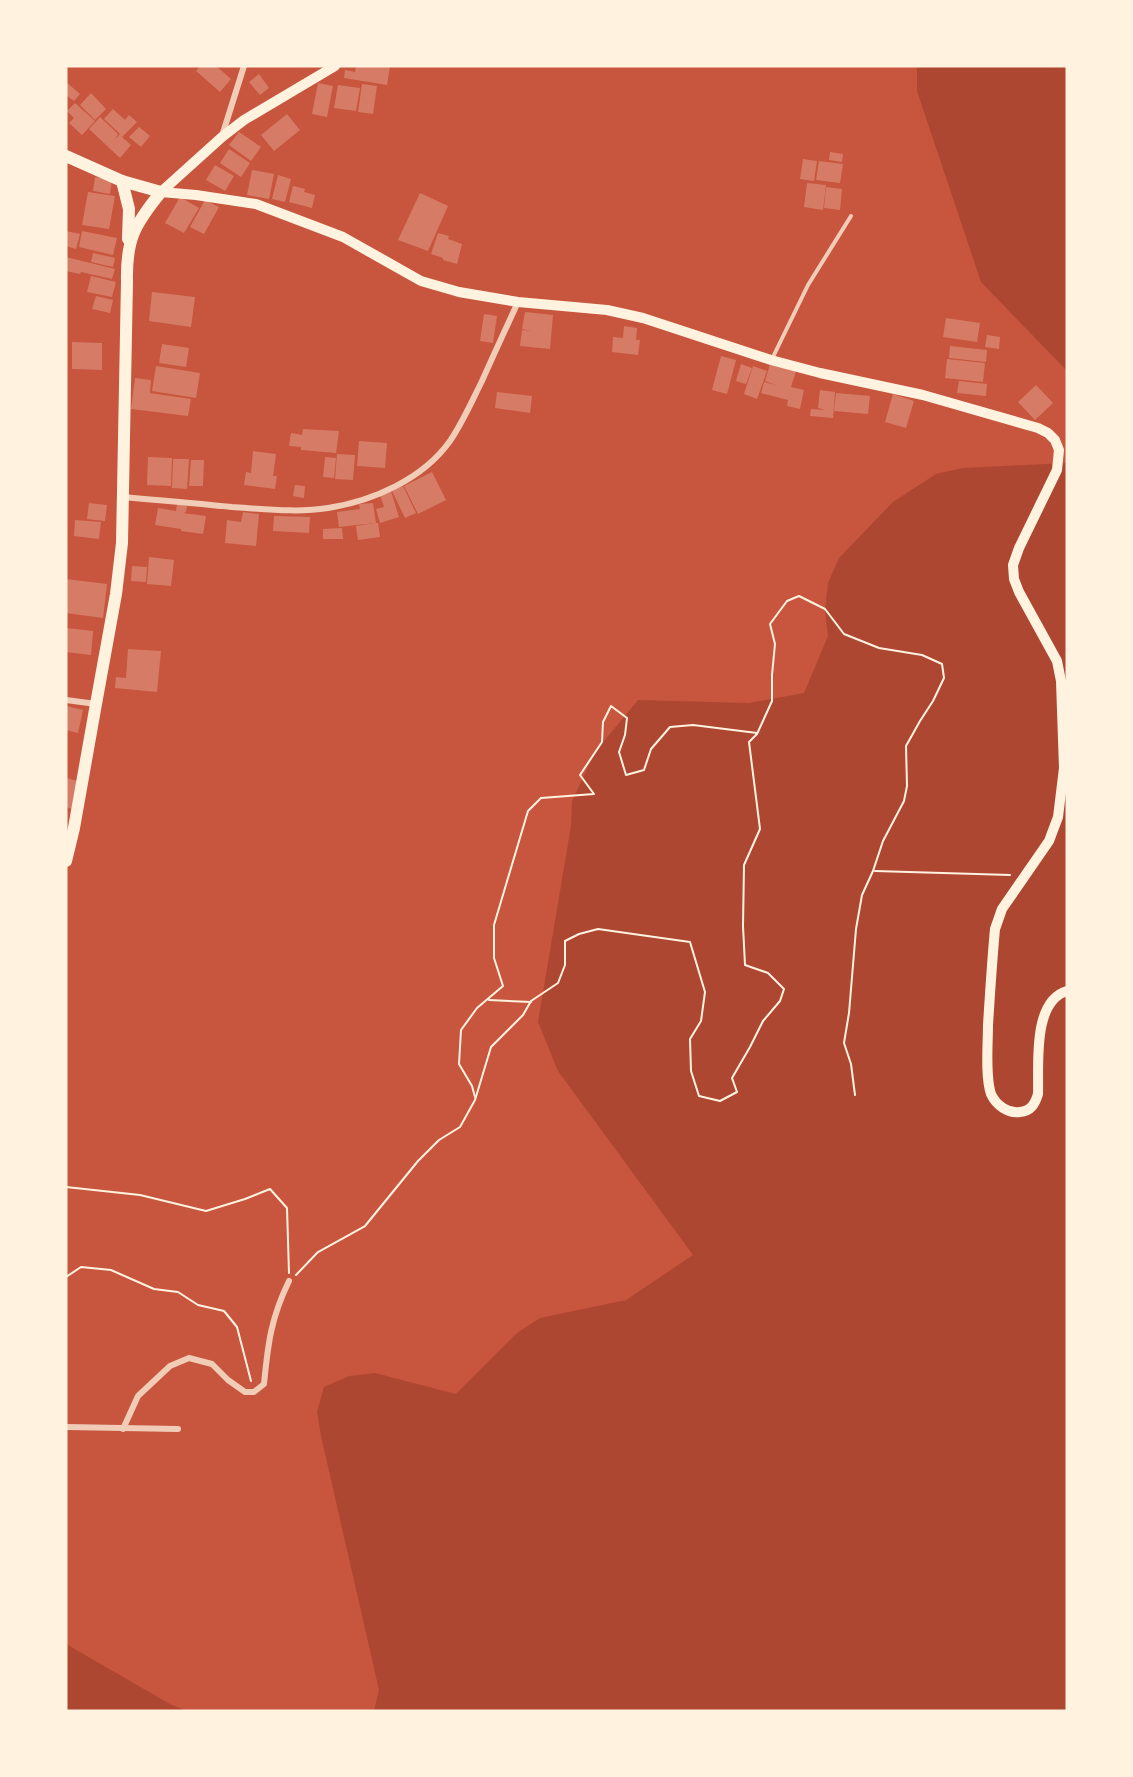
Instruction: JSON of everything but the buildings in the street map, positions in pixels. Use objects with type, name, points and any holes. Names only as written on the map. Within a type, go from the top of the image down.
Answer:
[{"type":"main road","points":[[126,258],[134,232],[143,214],[161,192],[222,136],[244,120],[334,66]]},
{"type":"main road","points":[[66,156],[122,181],[161,192],[256,204],[343,237],[421,281],[459,292],[518,302],[607,310],[643,318],[771,360],[923,395],[1038,428],[1048,433],[1055,440],[1059,450],[1057,470],[1013,565],[1014,579],[1019,592],[1057,661],[1064,768],[1058,817],[1049,842],[1002,909],[995,929],[987,1054],[990,1088],[997,1102],[1013,1113],[1023,1112],[1035,1103],[1038,1094],[1040,1027],[1047,1009],[1059,994],[1067,991]]},
{"type":"main road","points":[[66,861],[96,704],[122,543],[126,258],[129,209],[122,181]]},
{"type":"street","points":[[222,136],[244,66]]},
{"type":"street","points":[[122,496],[264,509],[301,510],[328,508],[392,488],[433,460],[464,420],[518,302]]},
{"type":"street","points":[[66,700],[96,704]]},
{"type":"street","points":[[123,1429],[138,1396],[170,1366],[189,1358],[212,1364],[228,1380],[245,1392],[254,1392],[264,1384],[269,1339],[278,1304],[290,1281]]},
{"type":"street","points":[[66,1427],[178,1429]]},
{"type":"lane","points":[[771,360],[808,285],[851,216]]},
{"type":"path","points":[[290,1281],[318,1252],[365,1226],[418,1161],[439,1140],[460,1127],[475,1100],[491,1047],[523,1015],[531,1002],[558,983],[565,965],[565,941],[579,934],[598,929],[690,942],[705,992],[701,1021],[690,1040],[691,1071],[699,1096],[720,1101],[737,1092],[732,1078],[763,1021],[780,1001],[784,989],[768,973],[745,965],[744,865],[760,830],[749,742],[757,734],[772,701],[772,675],[776,645],[770,624],[786,601],[799,596],[825,609],[844,634],[879,648],[922,655],[942,664],[944,678],[906,746],[907,786],[904,801],[883,841],[873,872],[862,895],[856,929],[850,1005],[844,1043],[851,1064],[855,1095]]},
{"type":"path","points":[[475,1100],[472,1086],[459,1064],[461,1030],[477,1008],[503,986],[494,958],[494,925],[528,811],[541,798],[594,794],[580,775],[602,742],[603,722],[611,706],[627,718],[625,735],[619,752],[626,775],[644,770],[651,749],[670,727],[693,724],[757,734]]},
{"type":"path","points":[[873,872],[1025,876]]},
{"type":"path","points":[[487,1000],[531,1002]]},
{"type":"path","points":[[66,1187],[140,1195],[206,1211],[270,1189],[287,1208],[290,1281]]},
{"type":"path","points":[[66,1276],[81,1267],[111,1269],[154,1289],[178,1292],[198,1305],[224,1311],[237,1327],[254,1392]]},
{"type":"shaded area","points":[[917,66],[1067,66],[1067,371],[981,282],[917,91]]},
{"type":"shaded area","points":[[1067,463],[1067,1711],[374,1711],[379,1690],[317,1412],[324,1387],[349,1376],[375,1373],[456,1394],[517,1333],[540,1318],[626,1300],[693,1255],[558,1071],[538,1022],[571,826],[572,801],[595,752],[638,700],[749,703],[804,693],[828,636],[825,610],[828,583],[839,558],[893,502],[936,474],[963,468]]},
{"type":"shaded area","points":[[66,1644],[170,1704],[186,1711],[66,1711]]}]
